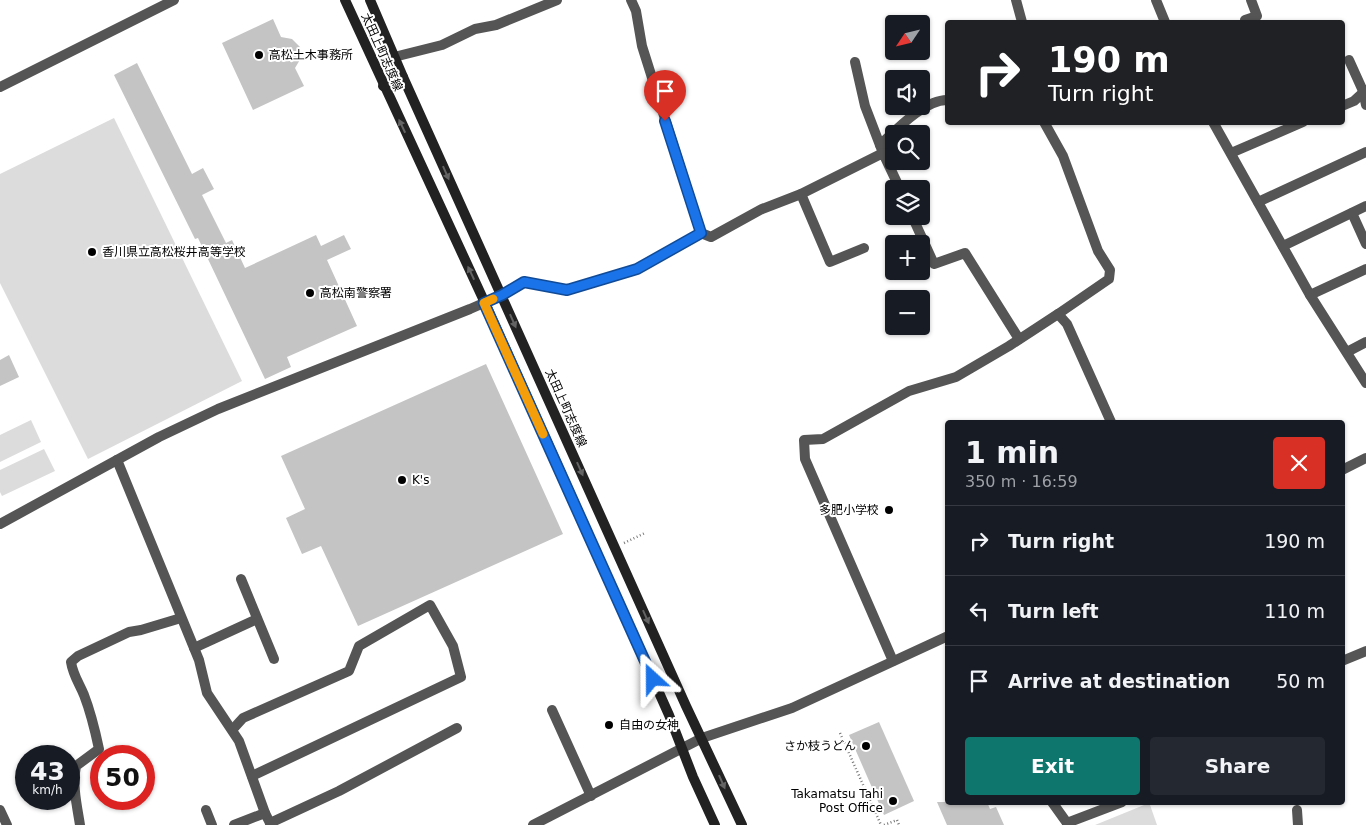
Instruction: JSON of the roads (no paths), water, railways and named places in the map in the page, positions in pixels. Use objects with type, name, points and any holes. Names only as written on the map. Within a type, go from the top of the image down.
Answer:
[{"type":"main road","name":"太田上町志度線","points":[[344,0],[484,303],[669,715],[715,825]]},
{"type":"main road","name":"太田上町志度線","points":[[370,0],[403,77],[742,825]]},
{"type":"main road","points":[[383,86],[403,77]]},
{"type":"street","points":[[0,87],[174,0]]},
{"type":"street","points":[[394,57],[442,45],[475,29],[496,25],[557,0]]},
{"type":"street","points":[[631,0],[636,11],[642,46],[701,233],[711,238],[762,209],[801,194],[882,149],[918,111],[945,100]]},
{"type":"street","points":[[1016,0],[1021,20]]},
{"type":"street","points":[[1156,0],[1164,20]]},
{"type":"street","points":[[1245,20],[1257,16],[1251,0]]},
{"type":"street","points":[[1349,60],[1365,90],[1366,105]]},
{"type":"street","points":[[855,62],[865,106],[896,180]]},
{"type":"street","points":[[1345,105],[1354,101],[1365,90]]},
{"type":"street","points":[[893,662],[805,459],[804,440],[823,439],[909,391],[956,376],[1020,339],[1109,279],[1110,270],[1098,251],[1062,156],[1046,125]]},
{"type":"street","points":[[1215,125],[1310,295],[1366,383]]},
{"type":"street","points":[[1230,153],[1296,125]]},
{"type":"street","points":[[1258,202],[1366,152]]},
{"type":"street","points":[[801,194],[830,262],[864,248]]},
{"type":"street","points":[[1283,246],[1366,206]]},
{"type":"street","points":[[1352,213],[1366,244]]},
{"type":"street","points":[[916,225],[934,264],[964,253],[1020,339]]},
{"type":"street","points":[[0,524],[159,437],[218,409],[484,303],[524,282],[567,290],[637,269],[701,233]]},
{"type":"street","points":[[1310,295],[1366,269]]},
{"type":"street","points":[[1058,314],[1067,324],[1110,420]]},
{"type":"street","points":[[1347,352],[1366,342]]},
{"type":"street","points":[[1345,468],[1366,458]]},
{"type":"street","points":[[117,460],[194,648],[208,693],[239,741],[265,813],[271,824],[339,791],[457,728]]},
{"type":"street","points":[[241,579],[274,658]]},
{"type":"street","points":[[233,729],[243,718],[349,671],[358,646],[430,605],[454,646],[461,677],[252,776]]},
{"type":"street","points":[[80,825],[75,799],[74,772],[76,766],[99,749],[94,723],[72,672],[71,662],[78,656],[129,632],[181,618]]},
{"type":"street","points":[[194,648],[257,620]]},
{"type":"street","points":[[533,825],[702,738],[792,708],[945,637]]},
{"type":"street","points":[[1345,660],[1366,651]]},
{"type":"street","points":[[552,710],[591,796]]},
{"type":"street","points":[[1054,805],[1067,824],[1114,805]]},
{"type":"street","points":[[0,810],[8,825]]},
{"type":"street","points":[[206,810],[212,825]]},
{"type":"street","points":[[1297,810],[1298,825]]},
{"type":"street","points":[[234,825],[265,813]]},
{"type":"place","name":"高松土木事務所","points":[[259,55]]},
{"type":"place","name":"香川県立高松桜井高等学校","points":[[92,252]]},
{"type":"place","name":"高松南警察署","points":[[310,293]]},
{"type":"place","name":"K's","points":[[402,480]]},
{"type":"place","name":"多肥小学校","points":[[889,510]]},
{"type":"place","name":"自由の女神","points":[[609,725]]},
{"type":"place","name":"さか枝うどん","points":[[866,746]]},
{"type":"place","name":"Takamatsu Tahi Post Office","points":[[893,801]]}]
